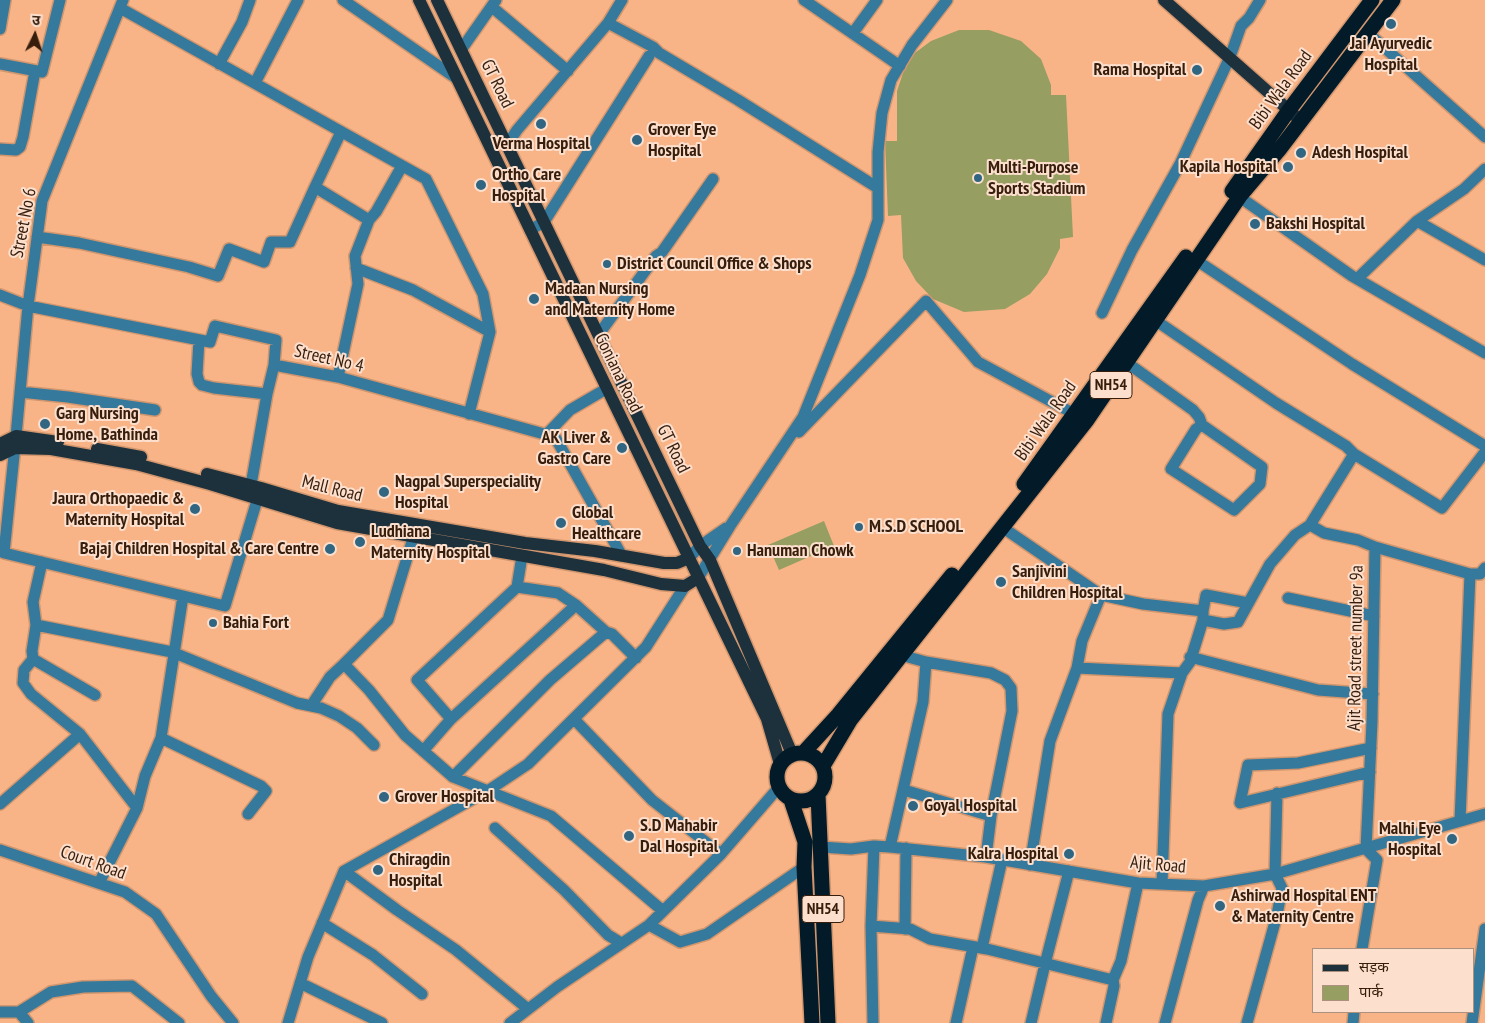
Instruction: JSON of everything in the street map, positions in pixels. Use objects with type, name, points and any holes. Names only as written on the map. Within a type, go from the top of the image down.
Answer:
[{"type":"highway","name":"Bibi Wala Road","points":[[798,753],[838,715],[1080,417],[1236,194],[1289,110],[1372,0]]},
{"type":"highway","name":"NH54","points":[[828,1023],[818,794],[825,781],[823,766],[851,719],[1002,527],[1080,417],[1126,362],[1196,260],[1236,194],[1279,150],[1392,0]]},
{"type":"highway","name":"NH54","points":[[780,764],[785,758],[798,753]]},
{"type":"highway","points":[[798,753],[818,759],[823,766]]},
{"type":"highway","points":[[779,787],[776,780],[780,764]]},
{"type":"highway","name":"NH54","points":[[779,787],[783,794],[791,800],[805,842],[804,867],[812,1023]]},
{"type":"highway","points":[[791,800],[805,801],[818,794]]},
{"type":"main road","name":"Goniana Road","points":[[419,0],[767,719],[780,764]]},
{"type":"main road","name":"GT Road","points":[[437,0],[700,546],[710,560],[798,753]]},
{"type":"main road","points":[[1164,0],[1301,121]]},
{"type":"main road","points":[[0,444],[16,442],[136,464],[258,498],[338,523],[604,570],[661,584],[685,586],[698,578]]},
{"type":"main road","points":[[0,456],[16,442]]},
{"type":"main road","name":"Mall Road","points":[[16,442],[123,453],[251,485],[338,511],[525,543],[664,563],[677,563],[690,558]]},
{"type":"street","points":[[0,28],[5,0]]},
{"type":"street","points":[[0,64],[42,72],[60,0]]},
{"type":"street","points":[[219,64],[242,22],[250,0]]},
{"type":"street","points":[[254,84],[298,0]]},
{"type":"street","points":[[343,0],[456,78]]},
{"type":"street","points":[[506,142],[608,23],[622,0]]},
{"type":"street","points":[[854,33],[877,0]]},
{"type":"street","points":[[698,578],[730,526],[803,417],[860,275],[878,220],[878,152],[882,113],[891,80],[912,44],[946,0]]},
{"type":"street","points":[[1102,313],[1132,250],[1180,164],[1230,57],[1241,26],[1249,18],[1260,0]]},
{"type":"street","points":[[811,2],[900,66]]},
{"type":"street","points":[[461,50],[494,3],[568,71]]},
{"type":"street","points":[[121,4],[219,64],[426,179],[483,294],[490,332],[469,414]]},
{"type":"street","name":"Street No 6","points":[[42,562],[4,553],[28,306],[42,200],[121,4]]},
{"type":"street","points":[[608,23],[652,47],[878,188]]},
{"type":"street","points":[[1368,33],[1485,137]]},
{"type":"street","points":[[530,230],[544,222],[649,56]]},
{"type":"street","points":[[0,149],[16,150],[20,147],[35,71]]},
{"type":"street","points":[[37,237],[79,243],[189,267],[218,276],[229,249],[264,262],[271,242],[290,242],[341,132]]},
{"type":"street","points":[[338,377],[358,284],[355,256],[369,220],[376,212],[402,166]]},
{"type":"street","points":[[1357,279],[1417,221],[1464,189],[1485,169]]},
{"type":"street","points":[[599,334],[656,256],[662,252],[713,180]]},
{"type":"street","points":[[315,187],[369,220]]},
{"type":"street","points":[[1236,194],[1357,279],[1485,353]]},
{"type":"street","points":[[1417,221],[1485,260]]},
{"type":"street","points":[[1196,260],[1352,364],[1485,446]]},
{"type":"street","points":[[356,268],[413,290],[490,332]]},
{"type":"street","points":[[0,295],[28,306],[200,340],[197,374],[202,385],[266,394]]},
{"type":"street","points":[[780,452],[926,301],[978,362],[1080,417]]},
{"type":"street","points":[[1155,320],[1276,403],[1442,508],[1485,452]]},
{"type":"street","name":"Street No 4","points":[[200,340],[210,342],[215,326],[276,340],[274,365],[338,377],[555,438],[622,556]]},
{"type":"street","points":[[1126,362],[1193,410],[1202,424],[1262,467],[1260,484],[1234,510],[1171,469],[1196,429],[1202,424]]},
{"type":"street","points":[[251,485],[266,394],[274,365]]},
{"type":"street","points":[[546,435],[570,410],[606,389]]},
{"type":"street","points":[[20,392],[156,410]]},
{"type":"street","points":[[1002,527],[1101,595],[1203,615],[1224,624],[1238,622],[1270,564],[1294,535],[1310,525],[1354,454]]},
{"type":"street","points":[[137,808],[80,734],[32,694],[24,683],[24,670],[33,659],[32,651],[36,625],[33,602],[42,562],[225,606],[258,498]]},
{"type":"street","points":[[1310,525],[1324,533],[1358,540],[1375,547]]},
{"type":"street","points":[[690,558],[700,546],[730,526]]},
{"type":"street","points":[[311,706],[330,677],[388,620],[414,535]]},
{"type":"street","name":"Ajit Road street number 9a","points":[[1366,849],[1373,694],[1375,547],[1470,574]]},
{"type":"street","points":[[451,719],[417,680],[516,587],[522,556]]},
{"type":"street","points":[[1460,821],[1470,574],[1480,574],[1485,568]]},
{"type":"street","points":[[288,1023],[308,957],[344,871],[489,790],[528,764],[646,647],[685,586]]},
{"type":"street","points":[[516,587],[558,593],[576,605],[606,632],[612,634],[636,658]]},
{"type":"street","points":[[1030,865],[1050,741],[1077,668],[1082,641],[1101,595]]},
{"type":"street","points":[[1162,884],[1168,714],[1182,673],[1190,662],[1203,615],[1206,595],[1248,603]]},
{"type":"street","points":[[99,883],[137,808],[145,776],[161,738],[183,596]]},
{"type":"street","points":[[1288,598],[1374,616]]},
{"type":"street","points":[[423,751],[451,719],[576,605]]},
{"type":"street","points":[[36,625],[174,653],[297,704],[321,708],[339,716],[357,728],[374,745]]},
{"type":"street","points":[[453,776],[550,680],[606,632]]},
{"type":"street","points":[[901,655],[926,662],[991,673],[1005,680],[1011,688],[1012,711],[986,858]]},
{"type":"street","points":[[1190,657],[1318,690],[1373,694]]},
{"type":"street","points":[[33,659],[95,695]]},
{"type":"street","points":[[890,847],[923,702],[926,662]]},
{"type":"street","points":[[344,664],[405,735],[453,776],[551,816],[663,911]]},
{"type":"street","points":[[1077,668],[1182,673]]},
{"type":"street","points":[[574,719],[652,800],[721,854]]},
{"type":"street","points":[[0,804],[80,734]]},
{"type":"street","points":[[161,738],[261,786],[266,791],[248,814]]},
{"type":"street","points":[[1370,772],[1240,803],[1248,765],[1298,763],[1371,748]]},
{"type":"street","points":[[510,1023],[557,987],[649,924],[721,854],[779,787]]},
{"type":"street","points":[[904,790],[992,816]]},
{"type":"street","points":[[1248,1023],[1277,915],[1282,888],[1275,874],[1277,793]]},
{"type":"street","name":"Ajit Road","points":[[821,847],[851,848],[874,846],[906,848],[1002,860],[1138,882],[1204,886],[1275,874],[1485,814]]},
{"type":"street","points":[[495,828],[564,890],[608,934],[621,943]]},
{"type":"street","points":[[873,1023],[871,926],[874,846]]},
{"type":"street","points":[[905,929],[906,848]]},
{"type":"street","points":[[1362,948],[1376,860],[1366,849]]},
{"type":"street","name":"Court Road","points":[[0,850],[125,892],[156,914],[211,996],[233,1023]]},
{"type":"street","points":[[956,1023],[1002,860]]},
{"type":"street","points":[[649,924],[680,942],[707,934],[804,867]]},
{"type":"street","points":[[344,871],[396,910],[456,950],[528,1009]]},
{"type":"street","points":[[1032,1023],[1044,964],[1070,871]]},
{"type":"street","points":[[1106,1023],[1114,980],[1121,961],[1138,882]]},
{"type":"street","points":[[1165,1023],[1198,900],[1204,886]]},
{"type":"street","points":[[322,923],[373,955],[422,994]]},
{"type":"street","points":[[871,926],[910,929],[930,939],[978,948],[1114,980]]},
{"type":"street","points":[[1475,1001],[1485,928]]},
{"type":"street","points":[[300,984],[382,1023]]},
{"type":"street","points":[[0,1012],[19,1012],[50,992],[83,987],[132,986],[179,1023]]},
{"type":"street","points":[[19,1012],[28,1023]]},
{"type":"green space","name":"Multi-Purpose Sports Stadium","points":[[959,30],[989,30],[1021,41],[1041,59],[1051,85],[1051,95],[1066,95],[1073,237],[1060,239],[1060,248],[1047,274],[1030,294],[1005,309],[964,312],[933,299],[916,281],[903,258],[901,215],[888,216],[885,141],[897,141],[897,91],[908,58],[931,41]]},
{"type":"green space","points":[[824,521],[834,546],[779,570],[768,545]]},
{"type":"place","name":"Jai Ayurvedic Hospital","points":[[1391,24]]},
{"type":"place","name":"Rama Hospital","points":[[1197,70]]},
{"type":"place","name":"Verma Hospital","points":[[541,124]]},
{"type":"place","name":"Grover Eye Hospital","points":[[637,140]]},
{"type":"place","name":"Adesh Hospital","points":[[1301,153]]},
{"type":"place","name":"Kapila Hospital","points":[[1288,167]]},
{"type":"place","name":"Multi-Purpose Sports Stadium","points":[[978,178]]},
{"type":"place","name":"Ortho Care Hospital","points":[[481,185]]},
{"type":"place","name":"Bakshi Hospital","points":[[1255,224]]},
{"type":"place","name":"District Council Office & Shops","points":[[607,264]]},
{"type":"place","name":"Madaan Nursing and Maternity Home","points":[[534,299]]},
{"type":"place","name":"Garg Nursing Home, Bathinda","points":[[45,424]]},
{"type":"place","name":"AK Liver & Gastro Care","points":[[622,448]]},
{"type":"place","name":"Nagpal Superspeciality Hospital","points":[[384,492]]},
{"type":"place","name":"Jaura Orthopaedic & Maternity Hospital","points":[[195,509]]},
{"type":"place","name":"Global Healthcare","points":[[561,523]]},
{"type":"place","name":"M.S.D SCHOOL","points":[[859,527]]},
{"type":"place","name":"Ludhiana Maternity Hospital","points":[[360,542]]},
{"type":"place","name":"Bajaj Children Hospital & Care Centre","points":[[330,549]]},
{"type":"place","name":"Hanuman Chowk","points":[[737,551]]},
{"type":"place","name":"Sanjivini Children Hospital","points":[[1001,582]]},
{"type":"place","name":"Bahia Fort","points":[[213,623]]},
{"type":"place","name":"Grover Hospital","points":[[384,797]]},
{"type":"place","name":"Goyal Hospital","points":[[913,806]]},
{"type":"place","name":"S.D Mahabir Dal Hospital","points":[[629,836]]},
{"type":"place","name":"Malhi Eye Hospital","points":[[1452,839]]},
{"type":"place","name":"Kalra Hospital","points":[[1069,854]]},
{"type":"place","name":"Chiragdin Hospital","points":[[378,870]]},
{"type":"place","name":"Ashirwad Hospital ENT & Maternity Centre","points":[[1220,906]]}]
